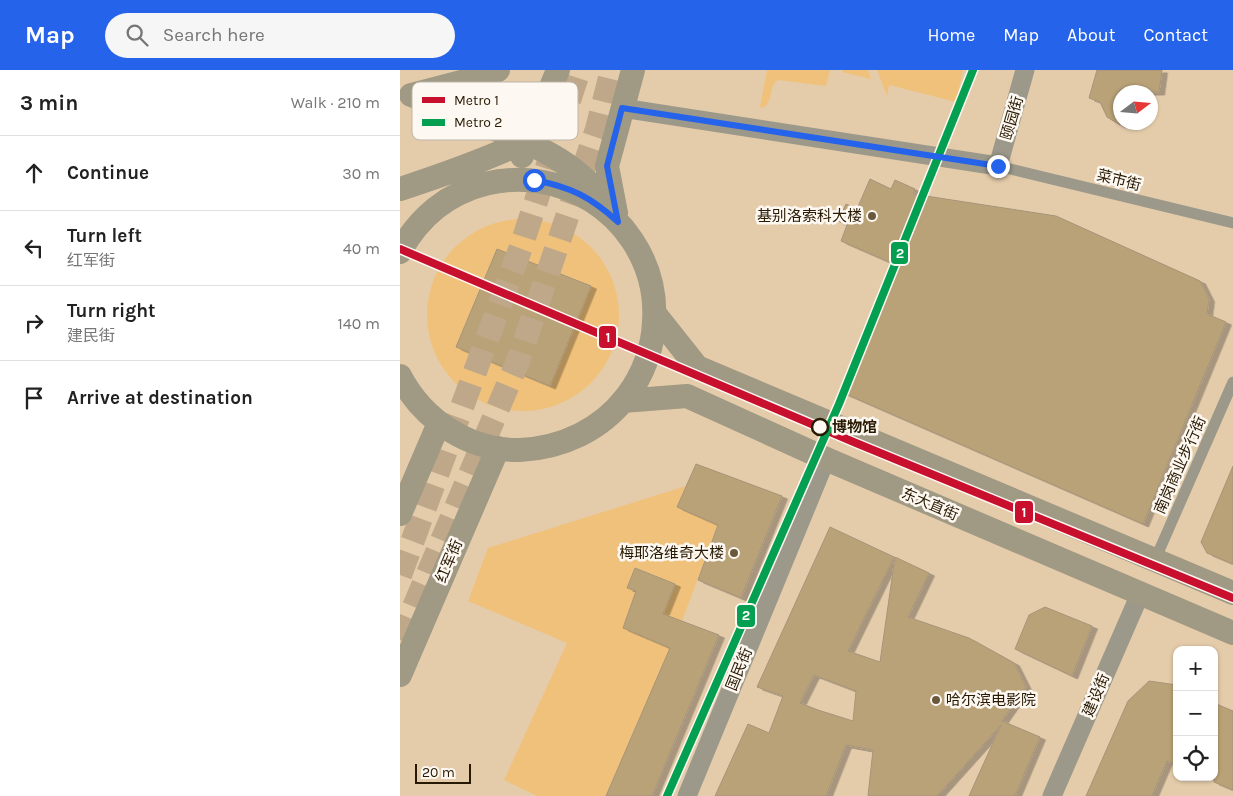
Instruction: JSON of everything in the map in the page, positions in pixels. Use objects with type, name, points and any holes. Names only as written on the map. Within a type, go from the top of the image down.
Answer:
[{"type":"main road","points":[[460,82],[498,70]]},
{"type":"main road","points":[[553,82],[558,70]]},
{"type":"main road","points":[[618,222],[607,166],[633,70]]},
{"type":"main road","points":[[515,179],[526,141]]},
{"type":"main road","points":[[400,189],[486,160],[526,141]]},
{"type":"main road","points":[[400,376],[407,389],[422,408],[439,423],[456,434],[474,442],[512,450],[554,446],[574,439],[592,429],[609,416],[638,380],[649,355],[655,314],[650,280],[638,249],[598,193],[575,170],[526,141]]},
{"type":"main road","points":[[400,252],[408,237],[411,220],[464,190],[498,181],[515,179],[534,180],[553,183],[571,189],[596,203],[618,222]]},
{"type":"main road","points":[[655,314],[697,367],[1233,593]]},
{"type":"main road","name":"东大直街","points":[[623,401],[687,396],[826,459],[1233,633]]},
{"type":"main road","points":[[400,514],[439,423]]},
{"type":"main road","name":"红军街","points":[[400,675],[498,448]]},
{"type":"street","name":"颐园街","points":[[998,166],[1025,70]]},
{"type":"street","points":[[622,108],[998,166]]},
{"type":"street","name":"菜市街","points":[[998,166],[1233,223]]},
{"type":"street","name":"南岗商业步行街","points":[[1155,560],[1233,382]]},
{"type":"street","name":"国民街","points":[[687,796],[826,459]]},
{"type":"street","name":"建设街","points":[[1052,796],[1140,594]]},
{"type":"shaded area","points":[[767,70],[830,70],[826,86],[778,80],[773,86],[769,102],[763,108],[760,107]]},
{"type":"shaded area","points":[[843,70],[868,70],[871,79],[842,72]]},
{"type":"shaded area","points":[[877,70],[963,70],[956,102],[889,85],[887,96]]},
{"type":"shaded area","points":[[532,219],[542,220],[568,230],[584,240],[598,254],[612,278],[618,296],[618,334],[612,352],[598,376],[584,390],[560,404],[542,410],[514,411],[504,410],[478,400],[462,390],[448,376],[434,352],[428,334],[427,306],[428,296],[438,270],[448,254],[462,240],[486,226],[504,220]]},
{"type":"shaded area","points":[[686,486],[677,507],[718,525],[682,621],[606,796],[537,796],[504,780],[567,643],[468,601],[488,548]]},
{"type":"building","points":[[1097,70],[1162,70],[1159,92],[1158,85],[1113,85],[1113,121],[1107,117],[1100,102],[1089,98]]},
{"type":"building","points":[[870,179],[891,189],[895,180],[915,189],[913,194],[1056,216],[1200,281],[1209,299],[1207,314],[1226,322],[1143,524],[839,391],[896,265],[841,241],[847,225],[838,221],[846,204],[857,209]]},
{"type":"building","points":[[497,249],[591,286],[550,386],[456,347]]},
{"type":"building","name":"梅耶洛维奇大楼","points":[[696,464],[782,496],[741,598],[698,580],[718,525],[677,507]]},
{"type":"building","points":[[1233,466],[1233,564],[1207,553],[1201,542]]},
{"type":"building","points":[[830,527],[894,557],[848,651],[880,662],[895,557],[929,573],[908,617],[969,638],[1014,663],[1026,687],[1002,721],[1040,737],[1015,796],[969,796],[1001,725],[937,796],[868,796],[873,750],[846,745],[826,796],[715,796],[748,724],[769,733],[783,696],[757,687]],"holes":[[[814,675],[856,691],[853,721],[800,703]]]},
{"type":"building","points":[[635,568],[675,584],[663,614],[719,635],[652,796],[606,796],[670,648],[623,628],[636,591],[627,588]]},
{"type":"building","points":[[1045,607],[1092,626],[1072,676],[1015,649],[1029,615]]},
{"type":"building","points":[[1149,681],[1173,684],[1173,763],[1167,761],[1152,796],[1086,796],[1128,701]]},
{"type":"building","points":[[1218,705],[1233,711],[1233,790],[1214,782],[1218,781]]},
{"type":"tunnel","points":[[575,82],[579,70]]},
{"type":"tunnel","points":[[400,640],[518,361],[597,129],[612,70]]},
{"type":"tunnel","points":[[400,575],[521,247],[556,140]]},
{"type":"metro line","name":"2","points":[[667,796],[839,404],[973,70]]},
{"type":"metro line","name":"1","points":[[400,249],[856,443],[1233,598]]},
{"type":"place","name":"基别洛索科大楼","points":[[872,216]]},
{"type":"place","name":"博物馆","points":[[820,427]]},
{"type":"place","name":"梅耶洛维奇大楼","points":[[734,553]]},
{"type":"place","name":"哈尔滨电影院","points":[[936,700]]},
{"type":"route","points":[[534,180],[553,183],[571,189],[604,209],[618,222],[607,166],[622,108],[998,166]]}]
